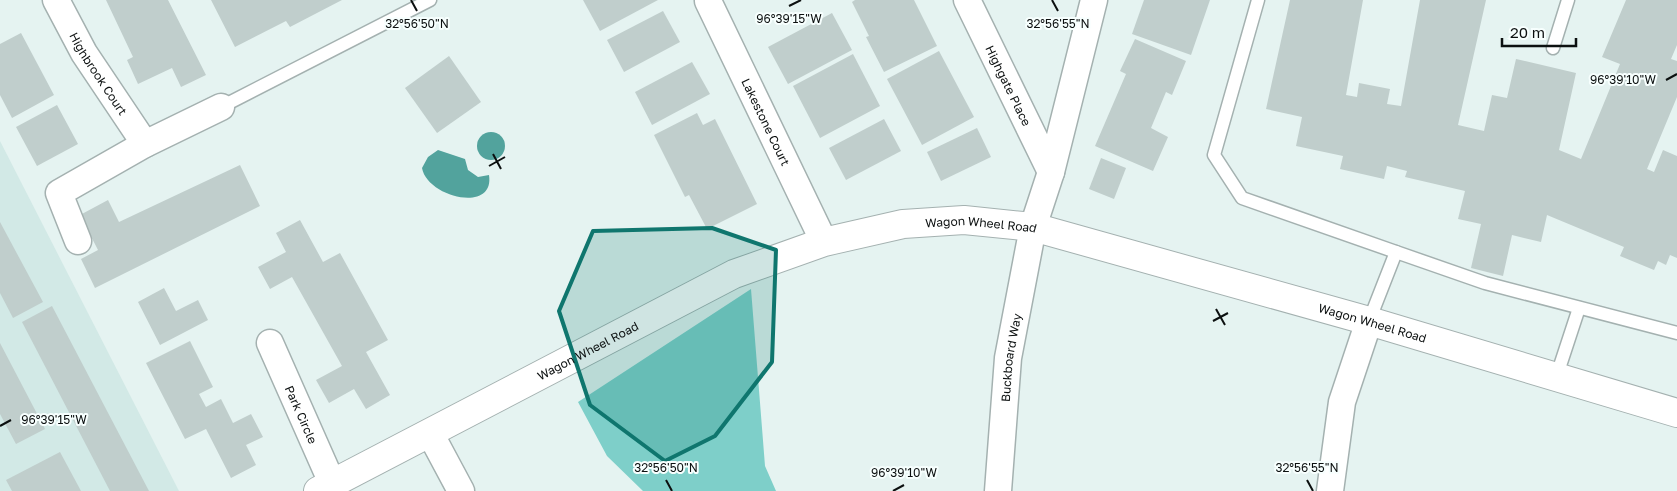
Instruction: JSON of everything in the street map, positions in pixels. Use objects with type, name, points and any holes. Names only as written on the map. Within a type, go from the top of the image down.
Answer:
[{"type":"street","name":"Highbrook Court","points":[[56,0],[84,54],[145,144]]},
{"type":"street","name":"Highgate Place","points":[[967,0],[1050,172]]},
{"type":"street","points":[[1033,227],[1050,172],[1094,0]]},
{"type":"street","name":"Lakestone Court","points":[[708,1],[824,242]]},
{"type":"street","points":[[78,241],[59,193],[145,144],[221,107]]},
{"type":"street","name":"Wagon Wheel Road","points":[[325,487],[734,274],[824,242],[903,224],[964,220],[1033,227],[1369,320],[1677,413]]},
{"type":"street","name":"Buckboard Way","points":[[998,491],[1008,358],[1033,227]]},
{"type":"street","points":[[1330,491],[1342,402],[1369,320]]},
{"type":"street","name":"Park Circle","points":[[270,343],[325,487]]},
{"type":"street","points":[[430,433],[461,491]]},
{"type":"lane","points":[[221,107],[430,0]]},
{"type":"lane","points":[[1258,0],[1214,155],[1242,198],[1485,283],[1677,333]]},
{"type":"lane","points":[[1553,48],[1568,0]]},
{"type":"lane","points":[[1369,320],[1396,252]]},
{"type":"lane","points":[[1556,378],[1579,308]]},
{"type":"highlighted area","points":[[712,228],[776,250],[772,362],[715,436],[665,461],[590,405],[559,311],[593,231]]},
{"type":"shaded area","points":[[491,132],[501,136],[505,146],[501,156],[491,160],[481,156],[477,146],[481,136]]},
{"type":"shaded area","points":[[0,141],[179,491],[0,491]]},
{"type":"shaded area","points":[[438,150],[465,159],[468,170],[478,177],[489,175],[488,187],[482,194],[472,198],[460,197],[435,187],[427,178],[422,168],[428,157]]},
{"type":"shaded area","points":[[751,289],[765,466],[776,491],[643,491],[607,456],[578,402]]},
{"type":"building","points":[[106,0],[168,0],[206,75],[181,87],[172,68],[138,84],[127,60],[133,57]]},
{"type":"building","points":[[211,0],[342,0],[290,27],[286,21],[235,47]]},
{"type":"building","points":[[583,0],[658,0],[600,31]]},
{"type":"building","points":[[855,0],[914,0],[937,46],[884,72],[866,37],[869,36],[852,2]]},
{"type":"building","points":[[1144,0],[1210,0],[1191,55],[1132,34]]},
{"type":"building","points":[[1290,0],[1363,0],[1346,95],[1357,97],[1359,83],[1390,89],[1387,104],[1401,106],[1420,0],[1486,0],[1458,125],[1484,131],[1492,95],[1507,98],[1516,59],[1576,73],[1559,150],[1581,159],[1620,64],[1602,57],[1626,0],[1677,0],[1677,45],[1671,59],[1677,61],[1677,97],[1647,169],[1654,172],[1663,150],[1677,156],[1677,258],[1670,255],[1666,265],[1658,261],[1654,270],[1620,256],[1624,247],[1547,215],[1541,242],[1512,235],[1503,276],[1471,268],[1481,224],[1458,219],[1465,191],[1405,177],[1407,171],[1387,166],[1384,179],[1340,169],[1343,156],[1296,146],[1302,117],[1266,109]]},
{"type":"building","points":[[663,11],[680,42],[624,72],[607,40]]},
{"type":"building","points":[[832,13],[852,50],[788,84],[768,47]]},
{"type":"building","points":[[21,33],[54,95],[12,118],[0,95],[0,44]]},
{"type":"building","points":[[1135,39],[1186,61],[1172,95],[1166,92],[1151,128],[1168,137],[1153,171],[1095,146],[1126,74],[1120,71]]},
{"type":"building","points":[[939,51],[974,117],[922,145],[887,79]]},
{"type":"building","points":[[853,54],[880,106],[820,138],[793,86]]},
{"type":"building","points":[[449,56],[481,102],[437,133],[405,88]]},
{"type":"building","points":[[692,62],[710,94],[652,125],[635,92]]},
{"type":"building","points":[[57,105],[78,144],[37,166],[16,127]]},
{"type":"building","points":[[697,113],[703,125],[715,119],[757,204],[707,229],[689,195],[685,197],[654,135]]},
{"type":"building","points":[[884,119],[901,151],[846,180],[829,148]]},
{"type":"building","points":[[977,128],[991,157],[941,181],[927,152]]},
{"type":"building","points":[[1101,158],[1126,168],[1114,199],[1089,189]]},
{"type":"building","points":[[240,165],[260,206],[95,288],[81,259],[98,250],[80,215],[108,200],[119,222]]},
{"type":"building","points":[[300,220],[323,262],[340,253],[388,340],[366,352],[390,395],[366,409],[354,389],[329,403],[316,380],[342,366],[292,277],[270,289],[258,267],[286,252],[276,233]]},
{"type":"building","points":[[0,222],[43,302],[13,318],[0,293]]},
{"type":"building","points":[[164,288],[176,311],[198,300],[208,320],[160,345],[138,302]]},
{"type":"building","points":[[52,306],[149,491],[110,491],[22,322]]},
{"type":"building","points":[[190,341],[213,387],[199,394],[206,407],[221,399],[233,423],[251,414],[263,437],[246,445],[256,465],[231,478],[206,429],[185,439],[146,363]]},
{"type":"building","points":[[0,343],[45,429],[16,444],[0,414]]},
{"type":"building","points":[[60,452],[81,491],[12,491],[6,480]]}]
